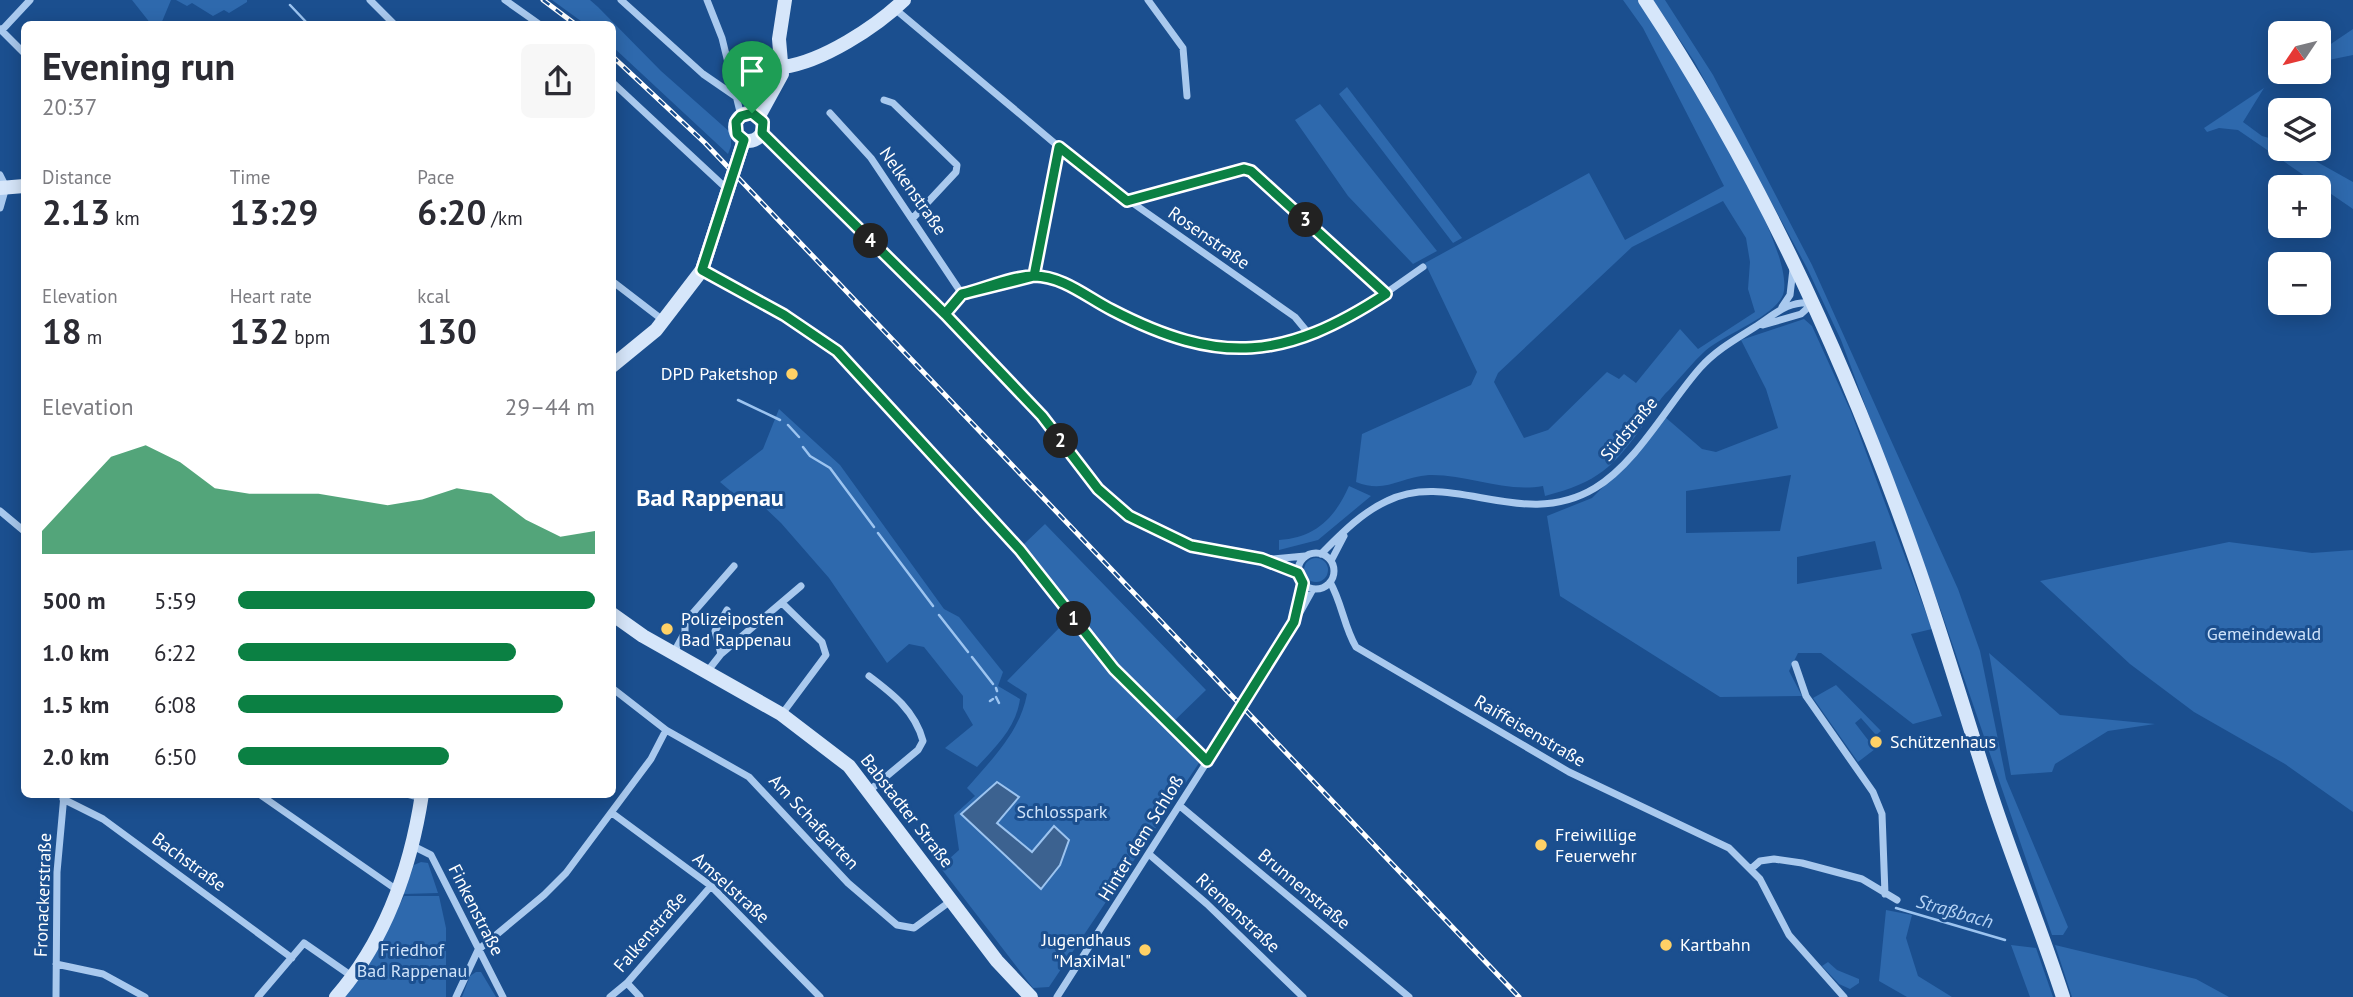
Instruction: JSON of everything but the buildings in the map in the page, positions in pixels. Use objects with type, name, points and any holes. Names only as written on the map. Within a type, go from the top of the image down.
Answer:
[{"type":"street","points":[[21,50],[1,30],[30,0]]},
{"type":"street","points":[[370,0],[391,21]]},
{"type":"street","points":[[505,0],[535,21]]},
{"type":"street","points":[[621,0],[703,74],[735,96]]},
{"type":"street","points":[[707,0],[722,38],[741,116],[735,130],[744,140],[756,140],[764,126],[759,116],[752,113],[741,116]]},
{"type":"street","points":[[759,116],[783,67],[779,39],[785,0]]},
{"type":"street","points":[[1149,0],[1183,48],[1186,96]]},
{"type":"street","points":[[1645,0],[1688,65],[1794,264],[1867,429],[1915,558],[1993,801],[2063,997]]},
{"type":"street","points":[[783,67],[806,62],[831,49],[899,4]]},
{"type":"street","name":"Rosenstraße","points":[[899,4],[1059,147],[1127,201],[1295,317],[1310,334]]},
{"type":"street","points":[[616,86],[729,191]]},
{"type":"street","points":[[884,100],[894,103],[957,165],[956,172],[913,218]]},
{"type":"street","name":"Nelkenstraße","points":[[830,113],[872,158],[962,294]]},
{"type":"street","points":[[762,133],[1022,393],[1111,502],[1150,528],[1211,552],[1262,559],[1321,554],[1331,561]]},
{"type":"street","points":[[616,364],[627,357],[664,321],[702,270],[744,140]]},
{"type":"street","points":[[1034,276],[1059,147]]},
{"type":"street","points":[[1127,201],[1244,169],[1251,171],[1386,294]]},
{"type":"street","points":[[0,208],[2,183],[21,186]]},
{"type":"street","points":[[1782,308],[1790,295],[1794,264]]},
{"type":"street","points":[[945,314],[962,294],[1034,276],[1061,281],[1146,326],[1195,344],[1226,349],[1268,349],[1356,314],[1423,267]]},
{"type":"street","points":[[702,270],[784,315],[837,351],[1020,550],[1114,669],[1207,761]]},
{"type":"street","points":[[616,284],[664,321]]},
{"type":"street","name":"Südstraße","points":[[1321,554],[1347,529],[1389,499],[1409,494],[1442,493],[1500,503],[1537,505],[1571,499],[1595,488],[1626,460],[1701,366],[1721,348],[1782,308],[1801,302],[1813,303]]},
{"type":"street","name":"Südstraße","points":[[1756,327],[1801,314],[1813,303]]},
{"type":"street","points":[[1801,314],[1813,317],[1822,325]]},
{"type":"street","points":[[0,511],[21,528]]},
{"type":"street","name":"Südstraße","points":[[1331,561],[1347,529]]},
{"type":"street","points":[[1305,556],[1298,573],[1303,583],[1313,589],[1330,582]]},
{"type":"street","points":[[1262,559],[1298,573]]},
{"type":"street","name":"Raiffeisenstraße","points":[[1331,561],[1334,572],[1330,582],[1341,601],[1347,629],[1356,647],[1569,772],[1729,848],[1752,869],[1790,935],[1844,997]]},
{"type":"street","points":[[673,654],[685,632],[685,622],[734,566]]},
{"type":"street","name":"Hinter dem Schloß","points":[[1294,622],[1303,583]]},
{"type":"street","points":[[706,673],[721,654],[801,586]]},
{"type":"street","name":"Hinter dem Schloß","points":[[1057,997],[1150,855],[1313,589]]},
{"type":"street","points":[[781,714],[826,655],[822,642],[782,603]]},
{"type":"street","points":[[721,654],[715,631],[727,610]]},
{"type":"street","name":"Babstadter Straße","points":[[616,617],[673,654],[781,714],[830,749],[870,790],[1005,969],[1031,997]]},
{"type":"street","points":[[1795,664],[1806,696],[1873,792],[1882,814],[1885,894]]},
{"type":"street","points":[[869,676],[898,697],[918,723],[923,741],[918,750],[870,790]]},
{"type":"street","name":"Am Schafgarten","points":[[616,691],[666,730],[749,777],[848,883],[897,925],[914,929],[953,899]]},
{"type":"street","points":[[456,997],[478,950],[544,895],[612,813],[651,759],[666,730]]},
{"type":"street","name":"Fronackerstraße","points":[[56,997],[57,872],[64,798]]},
{"type":"street","name":"Bachstraße","points":[[66,798],[103,818],[292,958]]},
{"type":"street","points":[[265,798],[397,890]]},
{"type":"street","points":[[336,997],[372,948],[397,890],[413,846],[422,798]]},
{"type":"street","name":"Brunnenstraße","points":[[1180,806],[1409,997]]},
{"type":"street","name":"Amselstraße","points":[[612,813],[711,886],[820,997]]},
{"type":"street","name":"Finkenstraße","points":[[413,846],[431,855],[503,997]]},
{"type":"street","name":"Riemenstraße","points":[[1150,855],[1303,997]]},
{"type":"street","points":[[1752,869],[1760,861],[1774,859],[1802,863],[1862,879],[1897,900]]},
{"type":"street","name":"Falkenstraße","points":[[610,997],[627,983],[711,886]]},
{"type":"street","points":[[258,997],[304,943],[353,977]]},
{"type":"street","points":[[56,964],[103,974],[145,997]]},
{"type":"street","name":"Babstadter Straße","points":[[1005,969],[1020,997]]},
{"type":"street","points":[[627,983],[640,997]]},
{"type":"green space","points":[[132,0],[171,0],[162,21],[149,21]]},
{"type":"green space","points":[[176,0],[247,2],[229,13],[224,10],[213,16],[192,3],[187,6]]},
{"type":"green space","points":[[552,0],[590,0],[612,21],[581,21]]},
{"type":"green space","points":[[1623,0],[1640,0],[1730,149],[1773,239],[1783,274],[1782,297],[1768,312],[1705,351],[1662,398],[1623,452],[1603,471],[1578,485],[1545,496],[1543,486],[1514,487],[1443,475],[1418,476],[1384,486],[1356,482],[1362,434],[1471,385],[1477,372],[1425,263],[1589,173],[1625,240],[1724,186],[1643,28]],"holes":[[[1723,201],[1746,238],[1750,262],[1748,289],[1755,312],[1698,349],[1680,329],[1636,383],[1624,374],[1619,379],[1607,372],[1548,430],[1524,438],[1494,382],[1498,373],[1632,247]]]},
{"type":"green space","points":[[1653,0],[1665,0],[1713,75],[1812,265],[1958,589],[1980,651],[2006,779],[2068,927],[2063,935],[2052,935],[1940,608],[1841,340],[1807,268],[1694,61]]},
{"type":"green space","points":[[616,25],[661,71],[731,133],[728,154],[616,50]]},
{"type":"green space","points":[[2353,29],[2353,55],[2331,60],[2331,44]]},
{"type":"green space","points":[[1347,87],[1462,238],[1453,243],[1339,94]]},
{"type":"green space","points":[[2264,88],[2243,122],[2268,138],[2268,151],[2238,130],[2219,128],[2207,132],[2204,128]]},
{"type":"green space","points":[[1320,104],[1437,251],[1413,264],[1348,196],[1295,120]]},
{"type":"green space","points":[[2283,161],[2315,161],[2353,182],[2353,209],[2331,194],[2331,175],[2304,175]]},
{"type":"green space","points":[[1804,319],[1812,326],[1851,412],[1932,629],[1911,634],[1942,716],[1913,724],[1821,653],[1798,653],[1789,671],[1802,696],[1720,697],[1560,596],[1547,516],[1592,498],[1645,445],[1665,417],[1702,449],[1716,452],[1778,428],[1766,389],[1741,340]],"holes":[[[1791,475],[1780,531],[1686,533],[1686,491]],[[1875,541],[1882,569],[1797,584],[1797,557]]]},
{"type":"green space","points":[[779,409],[840,465],[944,609],[959,617],[1003,672],[998,686],[1020,699],[1010,728],[977,767],[945,748],[973,725],[963,708],[963,696],[924,647],[909,644],[887,663],[829,578],[781,523],[762,505],[734,494],[720,482],[763,449]]},
{"type":"green space","points":[[1349,486],[1371,496],[1318,540],[1279,550],[1279,540],[1303,535],[1330,517]]},
{"type":"green space","points":[[1045,524],[1206,690],[1172,723],[1119,667],[1024,544]]},
{"type":"green space","name":"Gemeindewald","points":[[2229,542],[2312,553],[2353,550],[2353,812],[2285,764],[2194,712],[2130,664],[2040,581]]},
{"type":"green space","points":[[1316,558],[1327,565],[1328,570],[1321,581],[1316,582],[1305,575],[1304,570],[1311,559]]},
{"type":"green space","name":"Schlosspark","points":[[1068,619],[1111,674],[1199,763],[1049,987],[1033,988],[940,867],[959,850],[954,815],[975,796],[967,788],[1012,733],[1023,708],[1027,694],[1007,681]]},
{"type":"green space","points":[[1989,653],[2060,715],[2155,724],[2108,731],[2055,764],[2052,772],[2011,775]]},
{"type":"green space","points":[[1836,685],[1881,731],[1876,735],[1861,718],[1855,723],[1875,749],[1858,762],[1813,698]]},
{"type":"green space","points":[[428,863],[438,893],[403,894],[414,865]]},
{"type":"green space","name":"Friedhof Bad Rappenau","points":[[404,896],[439,896],[446,928],[446,997],[342,997],[376,953]]},
{"type":"green space","points":[[1886,910],[1912,915],[1906,938],[1918,976],[1952,997],[1907,997],[1879,981]]},
{"type":"green space","points":[[2011,945],[2036,948],[2053,997],[2030,997]]},
{"type":"green space","points":[[2055,945],[2196,979],[2229,997],[2072,997]]},
{"type":"green space","points":[[1828,962],[1837,970],[1859,979],[1859,983],[1850,989],[1839,984],[1822,966]]},
{"type":"green space","points":[[481,972],[496,997],[462,997],[470,976]]},
{"type":"shaded area","points":[[997,782],[1019,797],[997,823],[1032,852],[1054,826],[1069,840],[1060,865],[1041,889],[961,814]]},
{"type":"waterway","points":[[290,5],[305,21]]},
{"type":"waterway","points":[[738,400],[780,420]]},
{"type":"waterway","points":[[788,425],[799,437]]},
{"type":"waterway","points":[[803,447],[810,456],[830,468],[874,527]]},
{"type":"waterway","points":[[878,533],[933,606]]},
{"type":"waterway","points":[[939,615],[968,652]]},
{"type":"waterway","points":[[972,657],[993,684]]},
{"type":"waterway","points":[[996,697],[999,703]]},
{"type":"waterway","name":"Straßbach","points":[[1896,908],[2005,940]]},
{"type":"railway","points":[[543,0],[571,21]]},
{"type":"railway","points":[[616,60],[705,143],[1519,997]]},
{"type":"place","name":"DPD Paketshop","points":[[792,374]]},
{"type":"place","name":"Polizeiposten Bad Rappenau","points":[[667,629]]},
{"type":"place","name":"Schützenhaus","points":[[1876,742]]},
{"type":"place","name":"Freiwillige Feuerwehr","points":[[1541,845]]},
{"type":"place","name":"Kartbahn","points":[[1666,945]]},
{"type":"place","name":"Jugendhaus \"MaxiMal\"","points":[[1145,950]]},
{"type":"district","name":"Bad Rappenau","points":[[710,498]]},
{"type":"route","points":[[752,113],[744,114],[736,122],[735,130],[744,140],[702,270],[784,315],[831,345],[1020,550],[1114,669],[1207,761],[1294,622],[1303,583],[1298,573],[1262,559],[1231,556],[1191,546],[1129,516],[1098,489],[1022,393],[945,314],[957,301],[962,294],[1034,276],[1059,147],[1127,201],[1244,169],[1251,171],[1386,294],[1328,328],[1268,349],[1250,350],[1195,344],[1157,331],[1114,311],[1061,281],[1034,276],[962,294],[945,314],[762,133],[763,122],[759,116],[752,113]]}]
